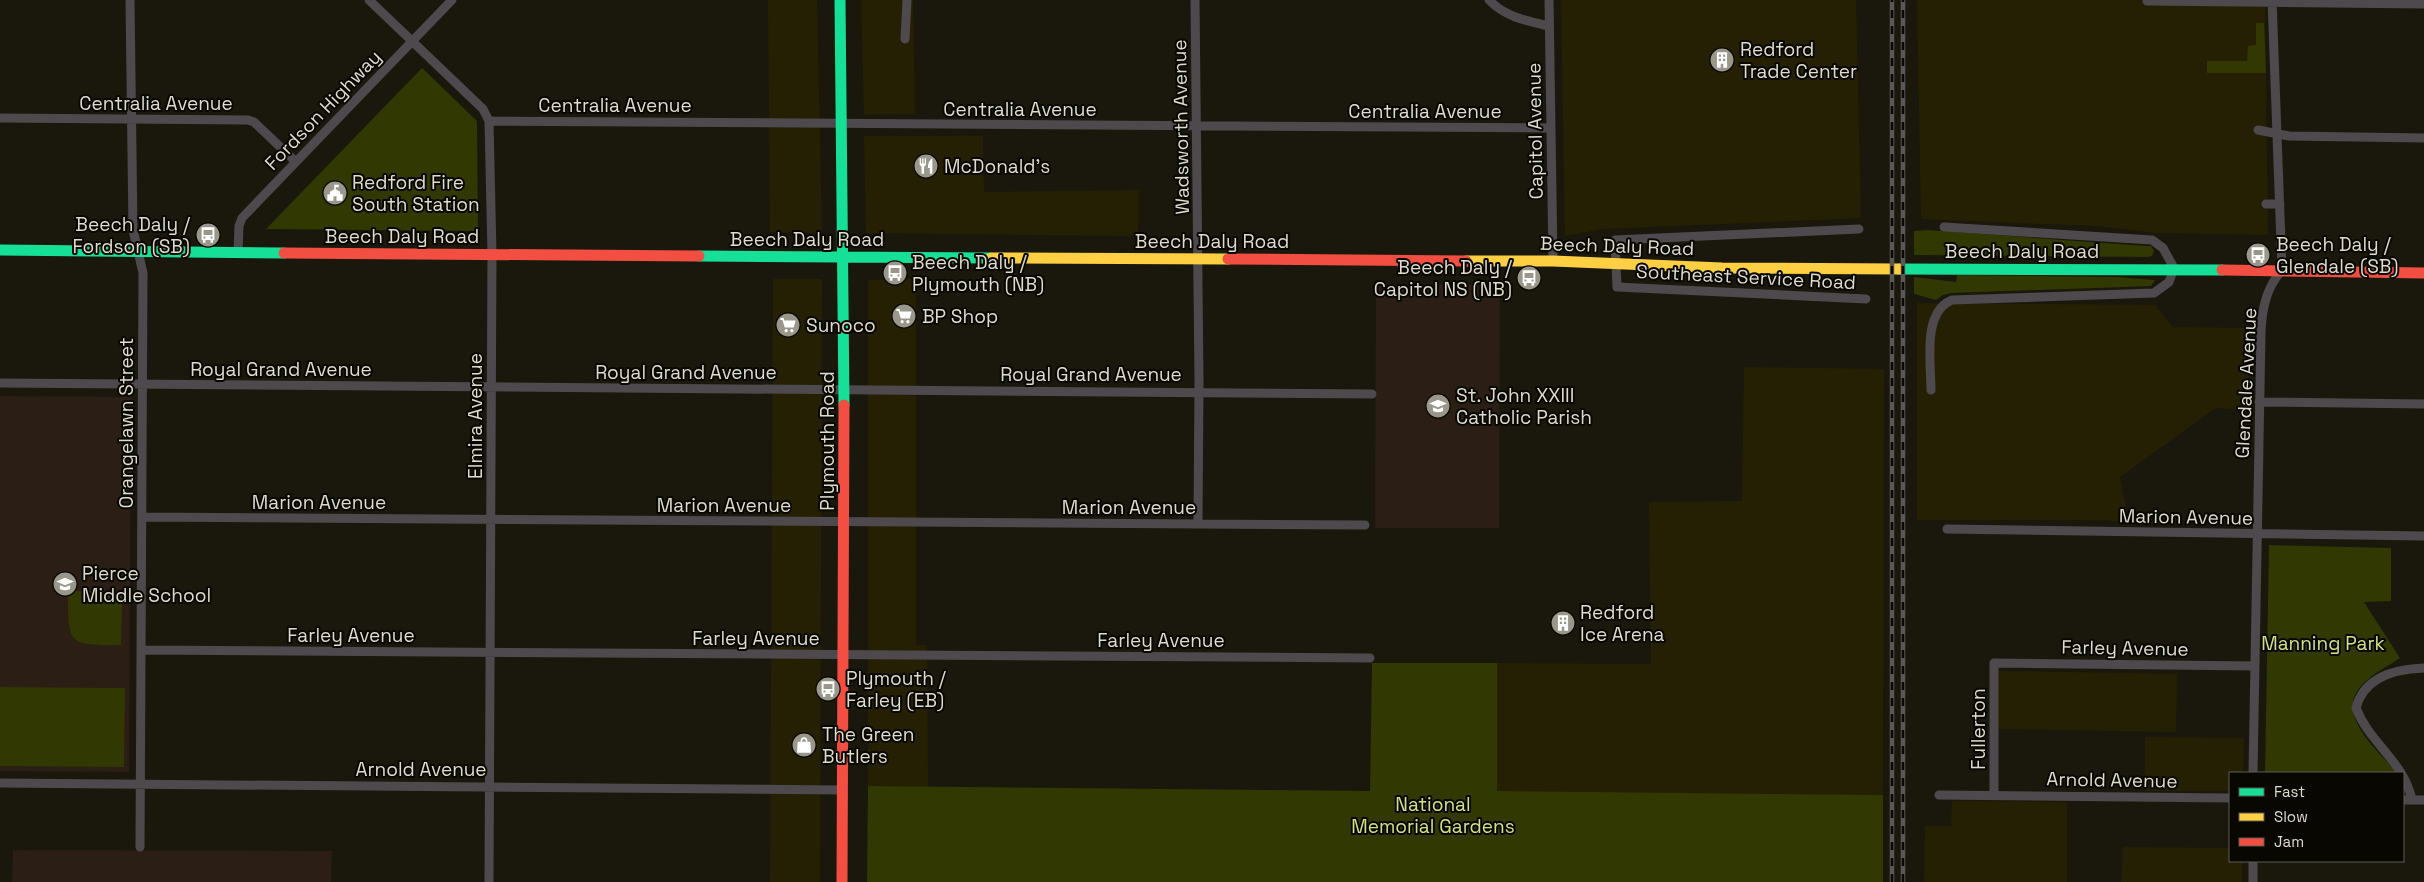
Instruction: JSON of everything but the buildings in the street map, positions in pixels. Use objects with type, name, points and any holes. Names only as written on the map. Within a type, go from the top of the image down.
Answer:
[{"type":"main road","name":"Plymouth Road","points":[[840,0],[844,257],[842,882]]},
{"type":"main road","name":"Beech Daly Road","points":[[0,250],[1553,261],[1615,265],[1906,269],[2174,268],[2424,272]]},
{"type":"street","name":"Orangelawn Street","points":[[130,0],[133,230],[139,251],[142,273],[140,847]]},
{"type":"street","points":[[369,0],[483,109],[489,121]]},
{"type":"street","name":"Fordson Highway","points":[[238,252],[239,226],[242,218],[452,0]]},
{"type":"street","points":[[905,39],[907,0]]},
{"type":"street","name":"Wadsworth Avenue","points":[[1195,0],[1199,391],[1198,523]]},
{"type":"street","points":[[1489,0],[1500,10],[1513,16],[1549,26]]},
{"type":"street","name":"Capitol Avenue","points":[[1549,0],[1553,261]]},
{"type":"street","points":[[2147,1],[2424,4]]},
{"type":"street","points":[[2272,1],[2282,270]]},
{"type":"street","name":"Centralia Avenue","points":[[0,118],[248,120],[254,122],[296,162]]},
{"type":"street","name":"Centralia Avenue","points":[[489,121],[1551,128]]},
{"type":"street","name":"Elmira Avenue","points":[[489,121],[492,254],[491,786],[489,882]]},
{"type":"street","points":[[2258,130],[2289,136],[2424,138]]},
{"type":"street","points":[[2266,204],[2280,204]]},
{"type":"street","points":[[1931,390],[1931,331],[1934,316],[1944,304],[1952,300],[2154,292],[2169,282],[2174,268],[2163,248],[2152,240],[1944,227]]},
{"type":"street","points":[[1615,265],[1615,240],[1859,229]]},
{"type":"street","name":"Southeast Service Road","points":[[1615,265],[1617,287],[1866,299]]},
{"type":"street","name":"Glendale Avenue","points":[[2253,772],[2262,319],[2272,281],[2282,270]]},
{"type":"street","name":"Royal Grand Avenue","points":[[0,383],[1199,391],[1372,394]]},
{"type":"street","points":[[2259,402],[2424,404]]},
{"type":"street","name":"Marion Avenue","points":[[142,517],[1366,525]]},
{"type":"street","name":"Marion Avenue","points":[[1947,529],[2424,536]]},
{"type":"street","name":"Farley Avenue","points":[[142,650],[1370,658]]},
{"type":"street","name":"Farley Avenue","points":[[1994,663],[2255,666]]},
{"type":"street","name":"Fullerton","points":[[1994,663],[1994,796]]},
{"type":"street","points":[[2402,772],[2368,732],[2356,708],[2362,692],[2374,681],[2393,673],[2424,668]]},
{"type":"street","points":[[2404,775],[2408,800],[2424,800]]},
{"type":"street","name":"Arnold Avenue","points":[[0,782],[842,790]]},
{"type":"street","name":"Arnold Avenue","points":[[1939,795],[2229,798]]},
{"type":"street","points":[[2253,862],[2253,882]]},
{"type":"shaded area","points":[[768,0],[817,0],[822,233],[770,232]]},
{"type":"shaded area","points":[[861,0],[913,0],[915,114],[864,115]]},
{"type":"shaded area","points":[[1561,0],[1856,0],[1861,218],[1603,229],[1565,236]]},
{"type":"shaded area","points":[[1917,0],[2265,0],[2268,235],[2156,233],[2097,226],[1921,219]]},
{"type":"shaded area","points":[[864,136],[983,136],[984,192],[1139,190],[1138,236],[866,233]]},
{"type":"shaded area","points":[[773,279],[822,279],[820,882],[770,882]]},
{"type":"shaded area","points":[[916,279],[916,645],[927,645],[928,787],[868,786],[868,280]]},
{"type":"shaded area","name":"St. John XXIII Catholic Parish","points":[[1376,284],[1500,285],[1499,528],[1375,528]]},
{"type":"shaded area","points":[[1917,303],[2155,305],[2173,327],[2249,328],[2249,410],[2216,408],[2120,477],[2127,513],[2132,523],[2106,520],[1917,520]]},
{"type":"shaded area","points":[[1744,367],[1884,369],[1883,795],[1497,791],[1497,663],[1651,664],[1649,502],[1742,501]]},
{"type":"shaded area","name":"Pierce Middle School","points":[[0,396],[131,397],[129,772],[0,771]]},
{"type":"shaded area","points":[[1998,671],[2177,674],[2176,732],[1997,729]]},
{"type":"shaded area","points":[[2145,737],[2244,738],[2243,772],[2229,772],[2229,791],[2145,791]]},
{"type":"shaded area","points":[[1952,801],[2067,802],[2067,882],[1924,882],[1925,826],[1951,826]]},
{"type":"shaded area","points":[[2123,847],[2229,848],[2229,862],[2242,862],[2242,882],[2121,882]]},
{"type":"shaded area","points":[[13,850],[332,851],[331,882],[12,882]]},
{"type":"green space","points":[[2256,23],[2264,23],[2266,73],[2207,73],[2207,61],[2247,61],[2248,46],[2256,45]]},
{"type":"green space","points":[[422,68],[477,121],[478,231],[266,229]]},
{"type":"green space","points":[[1927,230],[2151,246],[2154,251],[2152,256],[2148,257],[1914,255],[1914,231]]},
{"type":"green space","points":[[1957,275],[2117,277],[2155,280],[2151,286],[1951,293],[1943,295],[1936,300],[1914,294],[1914,277],[1956,282]]},
{"type":"green space","name":"Manning Park","points":[[2269,545],[2391,548],[2391,601],[2364,602],[2400,658],[2364,683],[2355,694],[2353,706],[2355,718],[2361,730],[2369,742],[2396,772],[2265,772]]},
{"type":"green space","points":[[68,591],[115,591],[122,597],[121,645],[90,644],[80,642],[74,638],[69,622]]},
{"type":"green space","name":"National Memorial Gardens","points":[[1372,663],[1497,663],[1497,791],[1883,795],[1883,882],[867,882],[868,786],[1370,791]]},
{"type":"green space","points":[[0,687],[125,688],[124,767],[0,766]]},
{"type":"railway","points":[[1892,0],[1892,882]]},
{"type":"railway","points":[[1903,0],[1903,882]]},
{"type":"traffic: fast","points":[[840,0],[844,405]]},
{"type":"traffic: fast","points":[[0,250],[284,253]]},
{"type":"traffic: fast","points":[[699,256],[991,258]]},
{"type":"traffic: fast","points":[[1899,269],[2222,270]]},
{"type":"traffic: slow","points":[[991,258],[1228,259]]},
{"type":"traffic: slow","points":[[1466,261],[1553,261],[1722,268],[1899,269]]},
{"type":"traffic: jam","points":[[284,253],[699,256]]},
{"type":"traffic: jam","points":[[1228,259],[1466,261]]},
{"type":"traffic: jam","points":[[2222,270],[2424,273]]},
{"type":"traffic: jam","points":[[842,882],[844,405]]},
{"type":"place","name":"Redford Trade Center","points":[[1722,60]]},
{"type":"place","name":"McDonald's","points":[[926,166]]},
{"type":"place","name":"Redford Fire South Station","points":[[335,193]]},
{"type":"place","name":"Beech Daly / Fordson (SB)","points":[[208,235]]},
{"type":"place","name":"Beech Daly / Glendale (SB)","points":[[2258,255]]},
{"type":"place","name":"Beech Daly / Plymouth (NB)","points":[[895,273]]},
{"type":"place","name":"Beech Daly / Capitol NS (NB)","points":[[1529,278]]},
{"type":"place","name":"BP Shop","points":[[904,316]]},
{"type":"place","name":"Sunoco","points":[[788,325]]},
{"type":"place","name":"St. John XXIII Catholic Parish","points":[[1438,406]]},
{"type":"place","name":"Pierce Middle School","points":[[65,584]]},
{"type":"place","name":"Redford Ice Arena","points":[[1563,623]]},
{"type":"place","name":"Plymouth / Farley (EB)","points":[[828,689]]},
{"type":"place","name":"The Green Butlers","points":[[804,745]]}]
